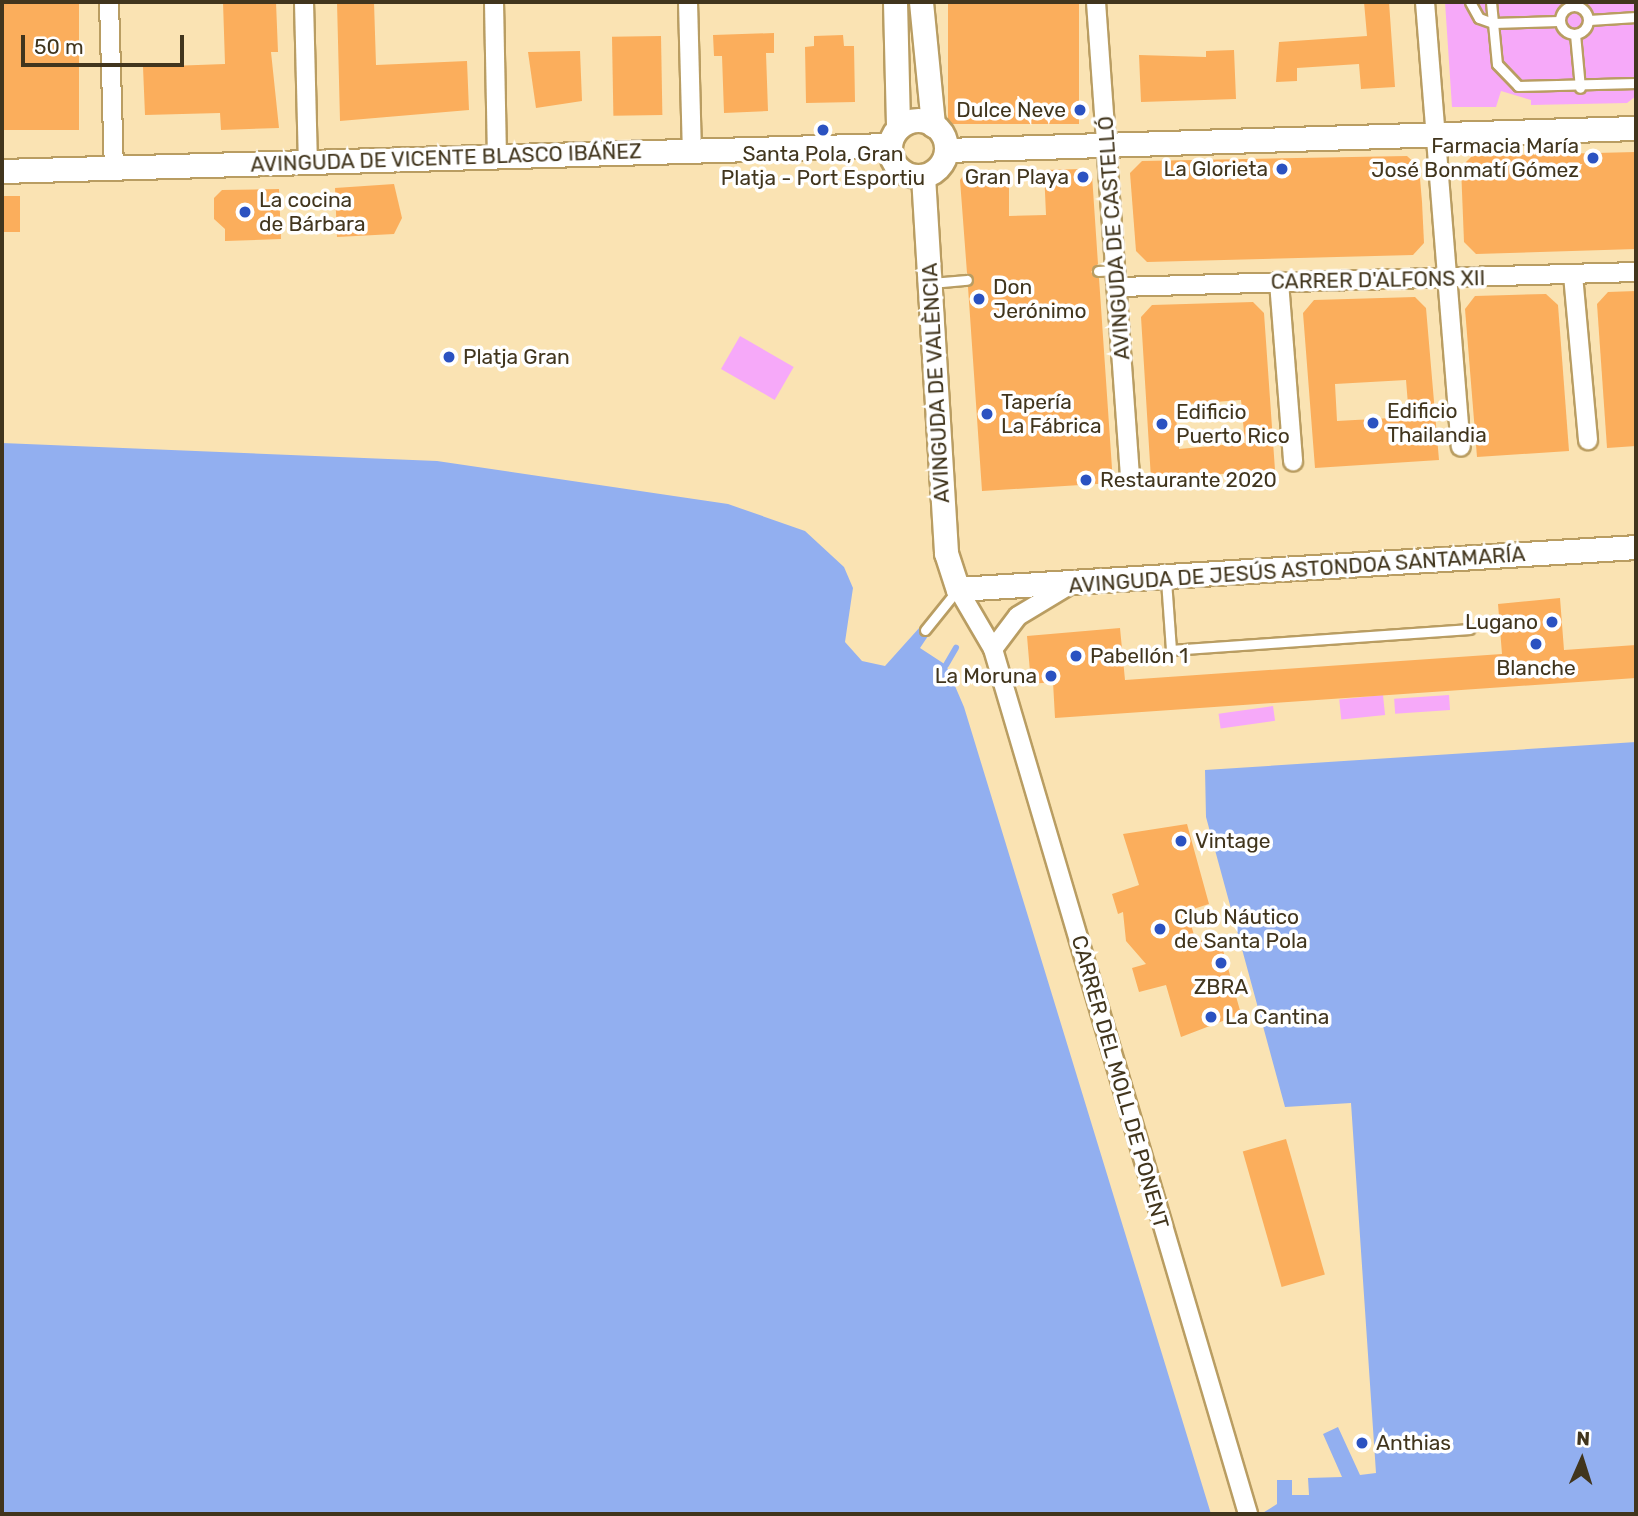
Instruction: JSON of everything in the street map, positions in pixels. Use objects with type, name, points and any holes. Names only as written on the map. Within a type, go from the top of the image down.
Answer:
[{"type":"street","points":[[109,2],[114,167]]},
{"type":"street","points":[[304,2],[308,162]]},
{"type":"street","points":[[494,2],[497,157]]},
{"type":"street","points":[[688,2],[692,151]]},
{"type":"street","points":[[895,2],[894,136],[900,170],[923,176],[939,167],[946,149],[933,125],[921,2]]},
{"type":"street","name":"AVINGUDA DE CASTELLÓ","points":[[1096,2],[1119,278],[1130,475]]},
{"type":"street","points":[[1425,2],[1461,447]]},
{"type":"street","points":[[894,136],[915,120],[933,125]]},
{"type":"street","points":[[946,149],[1636,128]]},
{"type":"street","name":"AVINGUDA DE VICENTE BLASCO IBÁÑEZ","points":[[2,171],[692,151],[894,136]]},
{"type":"street","name":"AVINGUDA DE VALÈNCIA","points":[[923,176],[946,553],[958,589]]},
{"type":"street","name":"CARRER D'ALFONS XII","points":[[1119,278],[1279,282],[1636,272]]},
{"type":"street","points":[[1573,275],[1588,440]]},
{"type":"street","points":[[1279,282],[1293,461]]},
{"type":"street","name":"AVINGUDA DE JESÚS ASTONDOA SANTAMARÍA","points":[[958,589],[1166,580],[1636,547]]},
{"type":"street","points":[[993,649],[1018,616],[1068,586]]},
{"type":"street","name":"CARRER DEL MOLL DE PONENT","points":[[958,589],[993,649],[1248,1514]]},
{"type":"lane","points":[[1470,2],[1479,18],[1493,23],[1559,22],[1575,34],[1580,88]]},
{"type":"lane","points":[[1491,2],[1497,64],[1506,77],[1518,86],[1580,88],[1636,83]]},
{"type":"lane","points":[[1559,22],[1572,3],[1589,20]]},
{"type":"lane","points":[[1575,34],[1589,20],[1636,18]]},
{"type":"lane","points":[[1098,271],[1119,278]]},
{"type":"lane","points":[[931,283],[967,280]]},
{"type":"lane","points":[[1166,580],[1171,650],[1469,629]]},
{"type":"lane","points":[[925,630],[958,589]]},
{"type":"shaded area","points":[[1445,2],[1636,2],[1636,96],[1627,103],[1531,105],[1531,100],[1501,91],[1496,107],[1452,107]]},
{"type":"shaded area","points":[[740,336],[794,367],[775,400],[721,369]]},
{"type":"shaded area","points":[[1383,695],[1385,715],[1341,719],[1339,700]]},
{"type":"shaded area","points":[[1449,695],[1450,710],[1395,714],[1394,699]]},
{"type":"shaded area","points":[[1273,706],[1275,721],[1221,729],[1219,714]]},
{"type":"water","points":[[2,443],[437,461],[728,504],[805,531],[844,567],[853,588],[845,642],[862,661],[885,666],[920,627],[930,633],[920,648],[946,665],[964,707],[1211,1514],[2,1514]]},
{"type":"water","points":[[1636,742],[1636,1514],[1261,1514],[1277,1504],[1277,1480],[1292,1480],[1292,1495],[1309,1495],[1308,1478],[1342,1477],[1323,1434],[1338,1427],[1360,1475],[1376,1473],[1351,1103],[1285,1107],[1206,817],[1205,770]]},
{"type":"building","points":[[2,2],[79,2],[79,130],[2,130]]},
{"type":"building","points":[[223,2],[276,2],[278,52],[271,52],[279,128],[221,130],[220,113],[145,115],[143,67],[225,64]]},
{"type":"building","points":[[337,2],[374,2],[376,65],[467,61],[469,110],[340,121]]},
{"type":"building","points":[[948,2],[1079,2],[1079,124],[948,124]]},
{"type":"building","points":[[1364,2],[1389,2],[1395,87],[1361,89],[1359,64],[1297,68],[1297,81],[1276,82],[1279,42],[1367,36]]},
{"type":"building","points":[[774,33],[774,53],[766,53],[768,111],[724,113],[722,56],[714,56],[713,35]]},
{"type":"building","points":[[843,35],[844,46],[854,46],[855,102],[806,103],[805,47],[814,46],[814,36]]},
{"type":"building","points":[[661,36],[662,115],[613,116],[612,37]]},
{"type":"building","points":[[1234,50],[1236,99],[1141,102],[1139,55],[1206,57],[1206,51]]},
{"type":"building","points":[[580,51],[582,101],[536,108],[528,52]]},
{"type":"building","points":[[1636,152],[1636,249],[1476,254],[1464,242],[1461,167],[1472,156]]},
{"type":"building","points":[[1407,156],[1419,167],[1422,202],[1424,243],[1413,255],[1147,262],[1136,251],[1130,173],[1142,161]]},
{"type":"building","points":[[1083,169],[1092,175],[1098,264],[1091,272],[1099,278],[1113,483],[982,491],[968,287],[974,280],[967,273],[960,180],[966,172],[1009,170],[1009,216],[1046,215],[1044,170]]},
{"type":"building","points":[[394,184],[402,218],[394,234],[337,237],[335,188]]},
{"type":"building","points":[[279,189],[281,239],[225,241],[225,229],[214,219],[214,198],[222,190]]},
{"type":"building","points":[[2,196],[20,196],[20,232],[2,232]]},
{"type":"building","points":[[1636,291],[1636,446],[1607,448],[1597,304],[1608,292]]},
{"type":"building","points":[[1546,294],[1558,305],[1569,451],[1477,457],[1465,309],[1475,296]]},
{"type":"building","points":[[1415,297],[1426,308],[1439,460],[1315,468],[1303,313],[1314,300]],"holes":[[[1406,380],[1409,417],[1337,421],[1335,384]]]},
{"type":"building","points":[[1253,302],[1264,313],[1275,470],[1151,479],[1141,317],[1152,305]],"holes":[[[1241,400],[1245,443],[1179,449],[1175,405]]]},
{"type":"building","points":[[1560,598],[1564,650],[1636,645],[1636,678],[1055,718],[1053,682],[1031,684],[1027,636],[1120,628],[1125,680],[1502,654],[1498,604]]},
{"type":"building","name":"Club Náutico de Santa Pola","points":[[1187,824],[1209,904],[1187,911],[1196,942],[1219,936],[1241,1014],[1181,1037],[1166,985],[1139,992],[1132,968],[1146,964],[1126,941],[1123,912],[1118,914],[1112,894],[1139,885],[1123,834]]},
{"type":"building","points":[[1286,1139],[1325,1275],[1282,1287],[1243,1151]]},
{"type":"waterway","points":[[946,665],[956,648]]},
{"type":"place","name":"Dulce Neve","points":[[1080,110]]},
{"type":"place","name":"Santa Pola, Gran Platja - Port Esportiu","points":[[823,130]]},
{"type":"place","name":"Farmacia María José Bonmatí Gómez","points":[[1593,158]]},
{"type":"place","name":"La Glorieta","points":[[1282,169]]},
{"type":"place","name":"Gran Playa","points":[[1083,177]]},
{"type":"place","name":"La cocina de Bárbara","points":[[245,212]]},
{"type":"place","name":"Don Jerónimo","points":[[979,299]]},
{"type":"place","name":"Platja Gran","points":[[449,357]]},
{"type":"place","name":"Tapería La Fábrica","points":[[987,414]]},
{"type":"place","name":"Edificio Thailandia","points":[[1373,423]]},
{"type":"place","name":"Edificio Puerto Rico","points":[[1162,424]]},
{"type":"place","name":"Restaurante 2020","points":[[1086,480]]},
{"type":"place","name":"Lugano","points":[[1552,622]]},
{"type":"place","name":"Blanche","points":[[1536,644]]},
{"type":"place","name":"Pabellón 1","points":[[1076,656]]},
{"type":"place","name":"La Moruna","points":[[1051,676]]},
{"type":"place","name":"Vintage","points":[[1181,841]]},
{"type":"place","name":"Club Náutico de Santa Pola","points":[[1160,929]]},
{"type":"place","name":"ZBRA","points":[[1221,963]]},
{"type":"place","name":"La Cantina","points":[[1211,1017]]},
{"type":"place","name":"Anthias","points":[[1362,1443]]}]
